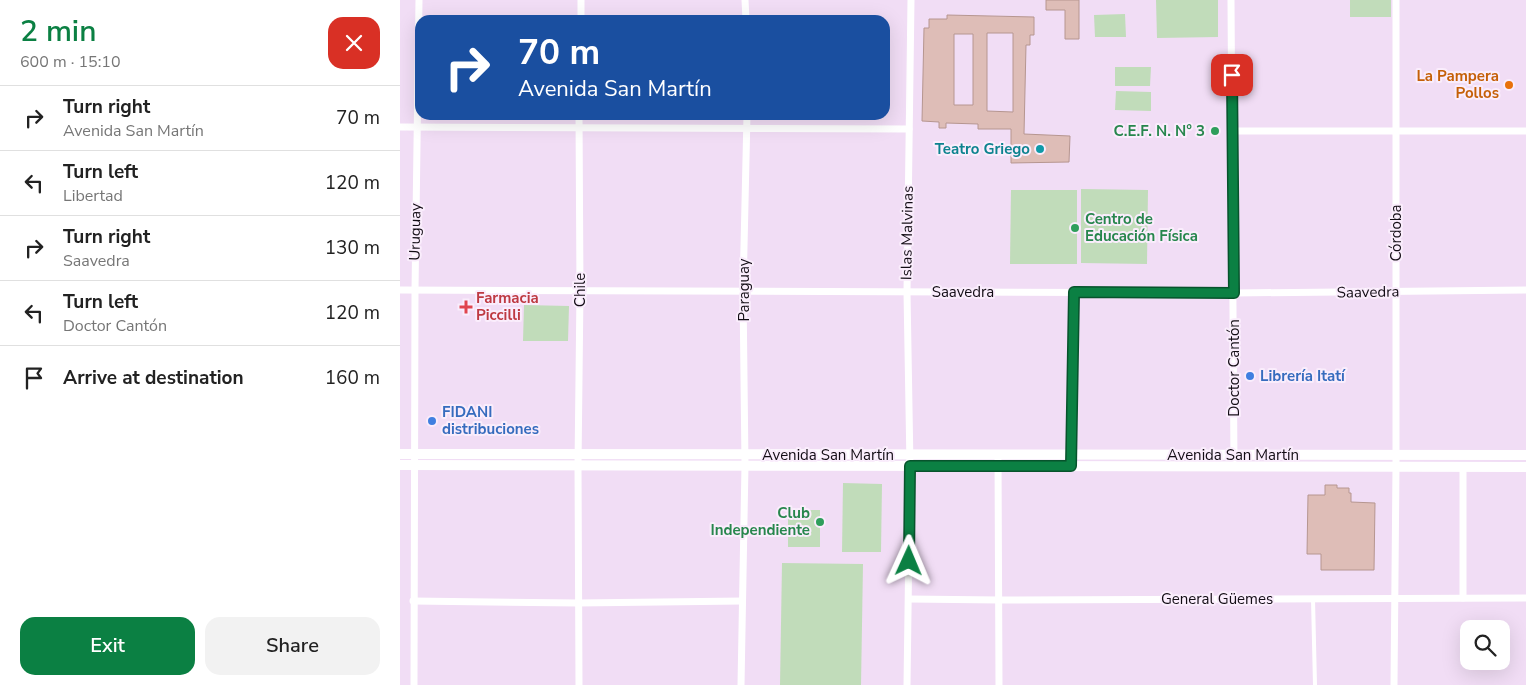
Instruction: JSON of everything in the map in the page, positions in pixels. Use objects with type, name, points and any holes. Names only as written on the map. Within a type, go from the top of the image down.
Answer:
[{"type":"main road","name":"Avenida San Martín","points":[[400,454],[1526,455]]},
{"type":"main road","name":"Avenida San Martín","points":[[400,465],[1526,467]]},
{"type":"street","name":"Uruguay","points":[[419,0],[419,15]]},
{"type":"street","points":[[581,0],[581,15]]},
{"type":"street","points":[[746,0],[746,15]]},
{"type":"street","name":"Islas Malvinas","points":[[908,685],[910,455],[907,292],[911,0]]},
{"type":"street","name":"Doctor Cantón","points":[[1231,0],[1234,466]]},
{"type":"street","name":"Córdoba","points":[[1394,685],[1396,0]]},
{"type":"street","name":"Uruguay","points":[[414,685],[417,120]]},
{"type":"street","name":"Chile","points":[[579,120],[579,685]]},
{"type":"street","name":"Paraguay","points":[[741,685],[745,466],[743,291],[747,120]]},
{"type":"street","points":[[400,127],[909,129]]},
{"type":"street","points":[[1232,131],[1526,131]]},
{"type":"street","name":"Saavedra","points":[[400,290],[1234,293],[1526,290]]},
{"type":"street","points":[[1071,466],[1074,292]]},
{"type":"street","points":[[998,455],[999,685]]},
{"type":"street","points":[[1463,467],[1464,598]]},
{"type":"street","name":"General Güemes","points":[[909,599],[1526,598]]},
{"type":"street","points":[[414,601],[742,602]]},
{"type":"lane","points":[[1313,599],[1315,685]]},
{"type":"green space","points":[[1156,0],[1218,0],[1218,37],[1157,38]]},
{"type":"green space","points":[[1350,0],[1391,0],[1391,17],[1350,17]]},
{"type":"green space","points":[[1125,14],[1126,37],[1095,37],[1094,15]]},
{"type":"green space","points":[[1115,67],[1151,67],[1150,86],[1115,86]]},
{"type":"green space","points":[[1116,91],[1151,92],[1151,111],[1115,110]]},
{"type":"green space","points":[[1081,189],[1148,190],[1147,264],[1081,263]]},
{"type":"green space","points":[[1011,190],[1077,190],[1077,264],[1010,264]]},
{"type":"green space","points":[[524,305],[569,306],[568,341],[523,341]]},
{"type":"green space","points":[[843,483],[882,484],[881,552],[842,552]]},
{"type":"green space","points":[[788,510],[820,510],[820,547],[788,547]]},
{"type":"green space","points":[[782,563],[863,564],[861,685],[780,685]]},
{"type":"building","points":[[1046,0],[1079,0],[1079,39],[1065,39],[1065,10],[1046,10]]},
{"type":"building","points":[[947,15],[1034,17],[1034,35],[1030,35],[1030,45],[1026,45],[1024,134],[1070,136],[1069,162],[1011,163],[1011,129],[978,129],[978,124],[946,123],[946,128],[939,128],[939,122],[922,121],[924,28],[929,28],[929,19],[947,19]],"holes":[[[987,33],[1013,33],[1013,112],[987,111]],[[954,34],[973,34],[973,105],[954,105]]]},
{"type":"building","points":[[1325,485],[1349,488],[1351,502],[1375,503],[1374,570],[1321,570],[1321,554],[1307,554],[1308,495],[1325,495]]},
{"type":"place","name":"La Pampera Pollos","points":[[1509,85]]},
{"type":"place","name":"C.E.F. N. N° 3","points":[[1215,131]]},
{"type":"place","name":"Teatro Griego","points":[[1040,149]]},
{"type":"place","name":"Centro de Educación Física","points":[[1075,228]]},
{"type":"place","name":"Farmacia Piccilli","points":[[466,307]]},
{"type":"place","name":"Librería Itatí","points":[[1250,376]]},
{"type":"place","name":"FIDANI distribuciones","points":[[432,421]]},
{"type":"place","name":"Club Independiente","points":[[820,522]]},
{"type":"route","points":[[909,561],[910,466],[1071,466],[1074,292],[1234,293],[1232,75]]}]
